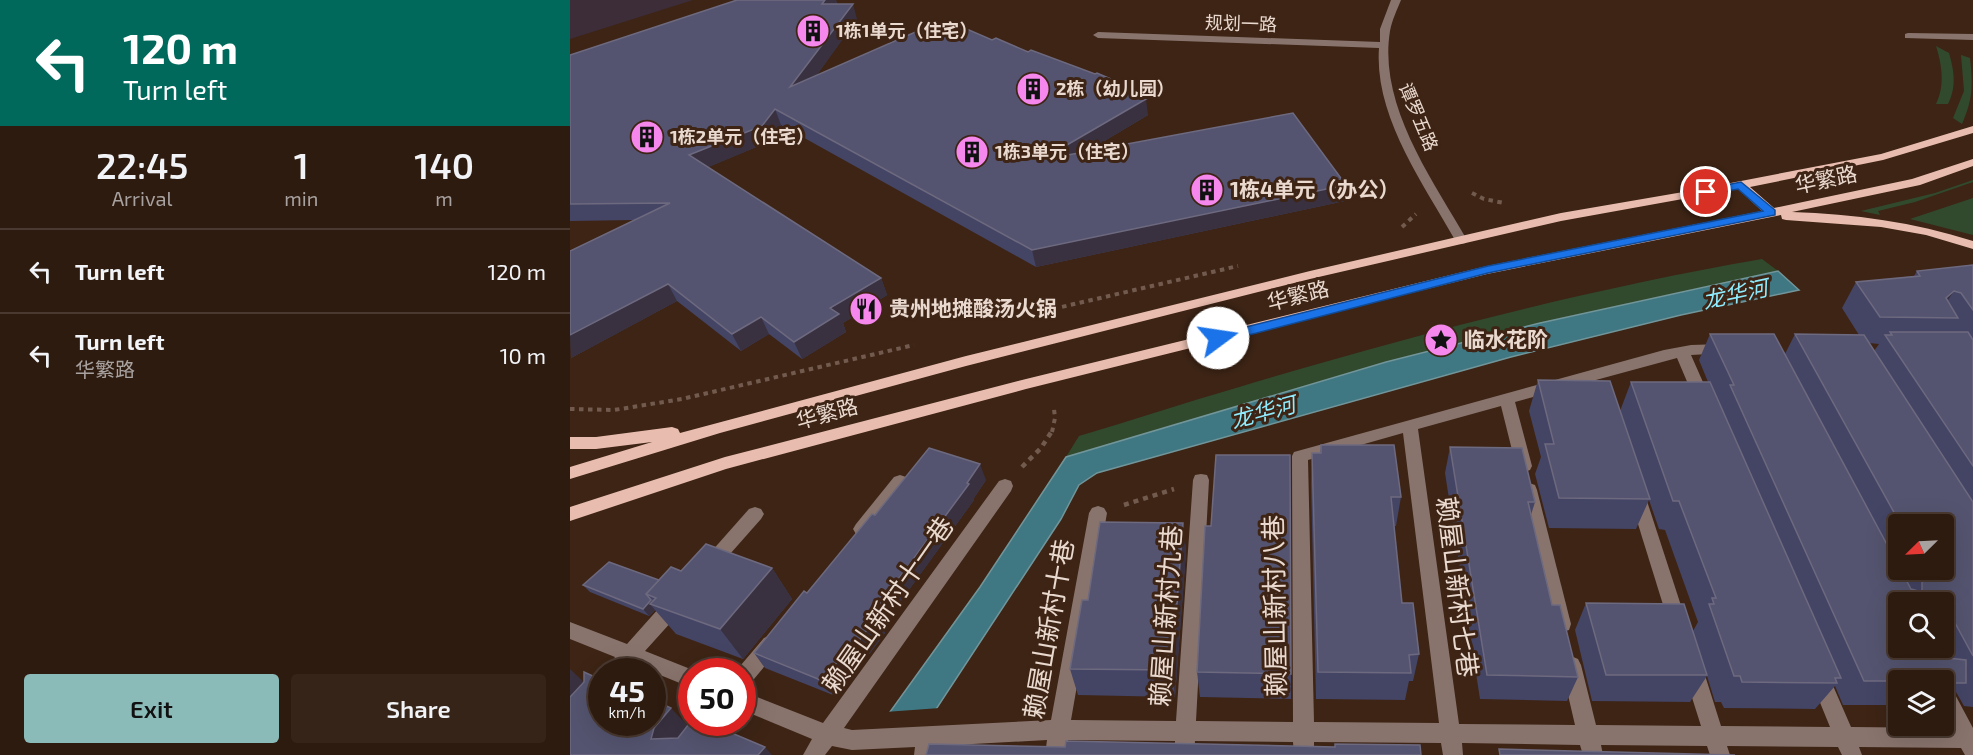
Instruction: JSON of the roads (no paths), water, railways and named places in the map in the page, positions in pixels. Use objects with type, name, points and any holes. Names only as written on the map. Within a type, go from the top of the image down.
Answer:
[{"type":"main road","name":"华繁路","points":[[570,473],[720,426],[1310,275],[1561,217],[1883,157],[1973,129]]},
{"type":"main road","name":"华繁路","points":[[570,514],[725,463],[1026,384],[1488,270],[1916,182],[1973,162]]},
{"type":"main road","points":[[1741,185],[1772,213]]},
{"type":"main road","points":[[1753,216],[1805,216],[1878,223],[1913,229],[1973,245]]},
{"type":"main road","points":[[570,443],[596,443],[720,426]]},
{"type":"street","name":"谭罗五路","points":[[1396,0],[1388,17],[1383,45],[1383,75],[1394,114],[1461,240]]},
{"type":"street","name":"规划一路","points":[[1098,36],[1383,45]]},
{"type":"street","points":[[1908,36],[1973,37]]},
{"type":"street","points":[[1410,426],[1507,399],[1600,380],[1682,352],[1742,349]]},
{"type":"street","points":[[1682,352],[1710,418]]},
{"type":"street","points":[[1507,399],[1591,745]]},
{"type":"street","name":"赖屋山新村八巷","points":[[1304,755],[1300,456],[1410,426]]},
{"type":"street","name":"赖屋山新村七巷","points":[[1410,426],[1453,755]]},
{"type":"street","points":[[1631,476],[1717,745]]},
{"type":"street","name":"赖屋山新村九巷","points":[[1184,755],[1201,480]]},
{"type":"street","points":[[850,545],[900,482]]},
{"type":"street","name":"赖屋山新村十一巷","points":[[813,755],[1005,486]]},
{"type":"street","name":"赖屋山新村十巷","points":[[1055,755],[1098,513]]},
{"type":"street","points":[[700,575],[755,514]]},
{"type":"street","points":[[626,658],[685,592]]},
{"type":"street","points":[[756,662],[785,626]]},
{"type":"street","points":[[570,630],[678,673]]},
{"type":"street","points":[[1812,660],[1849,746]]},
{"type":"street","points":[[756,706],[838,739],[863,739],[928,746],[1059,730],[1450,733],[1591,745],[1849,746],[1971,742],[1954,712]]},
{"type":"water","name":"龙华河","points":[[1778,271],[1799,290],[1681,315],[1511,357],[1097,473],[1079,485],[1061,519],[906,755],[859,755],[980,587],[1066,457],[1386,362],[1540,323]]},
{"type":"place","name":"1栋1单元（住宅）","points":[[813,31]]},
{"type":"place","name":"2栋（幼儿园）","points":[[1033,89]]},
{"type":"place","name":"1栋2单元（住宅）","points":[[647,137]]},
{"type":"place","name":"1栋3单元（住宅）","points":[[972,152]]},
{"type":"place","name":"1栋4单元（办公）","points":[[1207,190]]},
{"type":"place","name":"贵州地摊酸汤火锅","points":[[866,309]]},
{"type":"place","name":"临水花阶","points":[[1441,340]]}]
